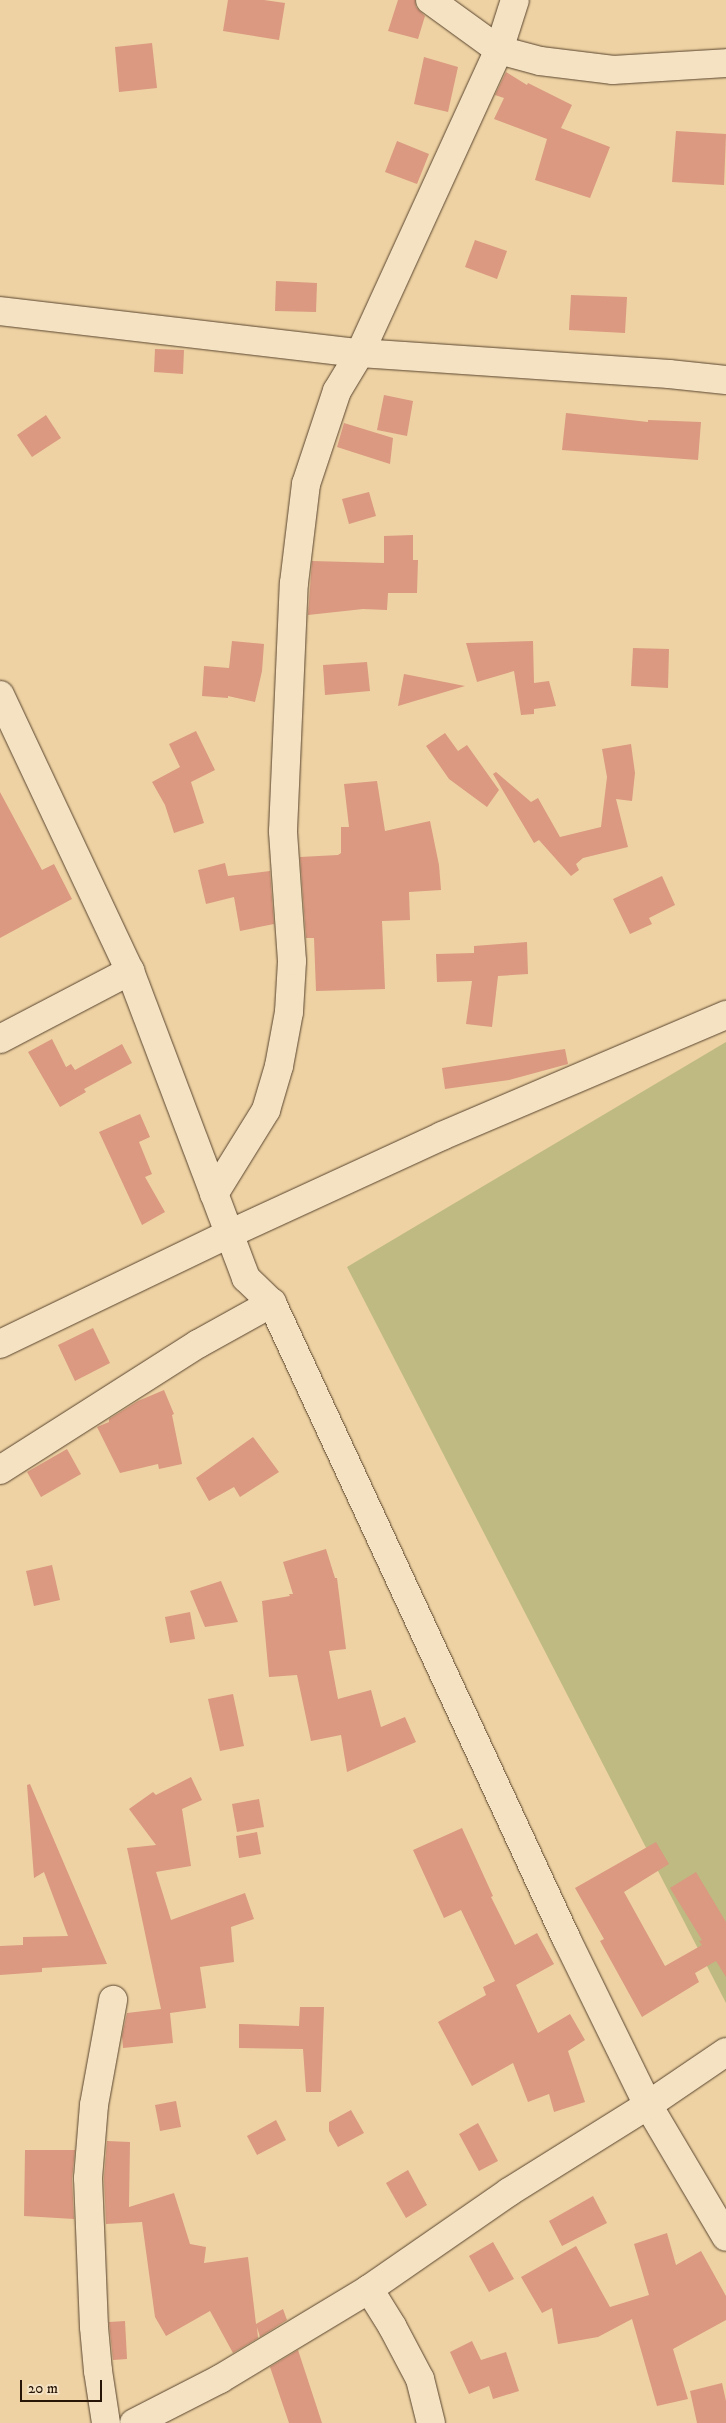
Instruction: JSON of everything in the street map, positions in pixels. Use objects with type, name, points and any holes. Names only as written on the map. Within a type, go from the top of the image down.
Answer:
[{"type":"street","points":[[430,0],[499,50],[540,61],[613,70],[726,62]]},
{"type":"street","points":[[214,1194],[266,1110],[279,1066],[287,1021],[292,961],[283,831],[294,583],[306,484],[337,392],[360,353],[499,50],[514,0]]},
{"type":"street","points":[[0,311],[360,353],[659,373],[726,380]]},
{"type":"street","points":[[0,695],[130,971],[246,1278],[272,1303],[451,1693],[648,2105],[726,2237]]},
{"type":"street","points":[[0,1039],[130,971]]},
{"type":"street","points":[[0,1344],[229,1234],[451,1132],[726,1015]]},
{"type":"street","points":[[0,1470],[198,1344],[272,1303]]},
{"type":"street","points":[[106,2423],[94,2327],[88,2178],[94,2105],[113,2000]]},
{"type":"street","points":[[134,2423],[220,2379],[369,2289],[509,2192],[648,2105],[726,2052]]},
{"type":"street","points":[[369,2289],[392,2326],[420,2379],[431,2423]]},
{"type":"shaded area","points":[[726,1042],[726,2003],[347,1267]]},
{"type":"building","points":[[228,0],[264,0],[285,3],[279,40],[223,31]]},
{"type":"building","points":[[398,0],[415,0],[416,7],[425,16],[418,39],[388,31]]},
{"type":"building","points":[[152,43],[157,88],[119,92],[115,47]]},
{"type":"building","points":[[424,57],[458,67],[448,112],[414,104]]},
{"type":"building","points":[[506,72],[527,85],[528,83],[572,105],[561,128],[610,147],[590,198],[535,180],[547,139],[494,119],[504,98],[495,95]]},
{"type":"building","points":[[676,131],[726,134],[724,185],[672,182]]},
{"type":"building","points":[[397,141],[429,154],[417,184],[385,172]]},
{"type":"building","points":[[475,240],[507,251],[497,279],[465,267]]},
{"type":"building","points":[[276,281],[317,283],[316,312],[275,311]]},
{"type":"building","points":[[571,295],[627,297],[625,333],[569,330]]},
{"type":"building","points":[[155,349],[184,350],[183,374],[154,372]]},
{"type":"building","points":[[384,395],[413,401],[407,436],[377,430]]},
{"type":"building","points":[[566,413],[648,422],[648,420],[701,422],[698,460],[562,450]]},
{"type":"building","points":[[46,415],[61,438],[32,457],[17,435]]},
{"type":"building","points":[[344,423],[393,438],[390,464],[337,447]]},
{"type":"building","points":[[369,492],[376,516],[349,524],[342,499]]},
{"type":"building","points":[[413,535],[413,560],[418,560],[417,593],[388,593],[387,610],[363,609],[308,615],[312,561],[384,563],[384,536]]},
{"type":"building","points":[[232,641],[264,644],[262,671],[255,702],[228,696],[228,698],[202,696],[204,666],[229,668]]},
{"type":"building","points":[[533,641],[534,683],[549,681],[556,706],[534,709],[534,714],[521,715],[514,671],[477,682],[466,643]]},
{"type":"building","points":[[633,648],[669,649],[668,688],[631,686]]},
{"type":"building","points":[[367,662],[370,691],[325,695],[323,665]]},
{"type":"building","points":[[404,674],[465,686],[398,706]]},
{"type":"building","points":[[196,731],[215,770],[191,782],[204,823],[174,833],[165,805],[152,782],[180,767],[169,744]]},
{"type":"building","points":[[445,733],[458,751],[467,745],[499,790],[487,807],[449,779],[426,746]]},
{"type":"building","points":[[631,744],[635,773],[632,801],[616,799],[628,847],[583,858],[576,864],[579,870],[571,876],[539,840],[534,843],[493,774],[496,772],[531,802],[538,798],[560,837],[601,827],[607,777],[602,749]]},
{"type":"building","points":[[377,781],[385,831],[430,821],[439,865],[441,890],[409,892],[410,920],[382,921],[385,989],[316,991],[314,938],[306,938],[300,857],[338,855],[341,853],[341,827],[349,827],[344,784]]},
{"type":"building","points":[[0,792],[42,870],[54,864],[72,899],[0,938]]},
{"type":"building","points":[[225,863],[228,876],[270,871],[274,924],[240,931],[234,897],[206,904],[198,870]]},
{"type":"building","points":[[662,876],[675,905],[649,918],[652,924],[630,934],[613,899]]},
{"type":"building","points":[[527,942],[528,974],[498,976],[492,1027],[466,1024],[472,981],[437,982],[436,954],[474,953],[474,946]]},
{"type":"building","points":[[52,1039],[66,1067],[71,1064],[75,1070],[122,1044],[132,1063],[84,1089],[86,1092],[60,1107],[28,1052]]},
{"type":"building","points":[[565,1049],[568,1064],[509,1080],[445,1089],[442,1068]]},
{"type":"building","points":[[140,1114],[150,1137],[139,1142],[152,1174],[145,1177],[165,1212],[142,1225],[99,1132]]},
{"type":"building","points":[[93,1328],[110,1363],[75,1381],[58,1345]]},
{"type":"building","points":[[164,1390],[174,1414],[172,1415],[182,1464],[159,1469],[158,1464],[120,1473],[97,1427],[109,1422],[109,1419],[138,1401]]},
{"type":"building","points":[[253,1437],[279,1472],[240,1497],[234,1487],[209,1501],[196,1478]]},
{"type":"building","points":[[67,1449],[81,1474],[41,1497],[27,1472]]},
{"type":"building","points":[[326,1549],[335,1578],[337,1578],[346,1649],[329,1651],[338,1699],[371,1690],[381,1727],[405,1717],[416,1742],[347,1772],[341,1735],[311,1741],[297,1675],[269,1677],[262,1601],[293,1594],[283,1562]]},
{"type":"building","points":[[52,1565],[60,1600],[34,1606],[26,1571]]},
{"type":"building","points":[[221,1581],[238,1622],[205,1627],[190,1591]]},
{"type":"building","points":[[190,1612],[195,1639],[170,1643],[165,1617]]},
{"type":"building","points":[[233,1694],[244,1746],[220,1751],[208,1699]]},
{"type":"building","points":[[191,1777],[202,1800],[182,1809],[191,1866],[156,1872],[171,1920],[245,1893],[254,1919],[231,1927],[234,1962],[200,1967],[206,2008],[170,2013],[173,2043],[123,2048],[122,2036],[127,2013],[161,2009],[127,1848],[156,1845],[129,1809],[153,1792],[156,1795]]},
{"type":"building","points":[[30,1784],[107,1964],[42,1968],[42,1972],[0,1975],[0,1946],[23,1945],[23,1937],[68,1936],[44,1872],[34,1878],[27,1785]]},
{"type":"building","points":[[259,1799],[264,1827],[237,1832],[232,1804]]},
{"type":"building","points":[[462,1828],[493,1896],[491,1897],[515,1945],[537,1933],[554,1964],[516,1985],[538,2033],[570,2014],[585,2040],[568,2051],[585,2102],[554,2112],[549,2094],[528,2102],[513,2063],[472,2086],[438,2022],[486,1995],[483,1987],[495,1981],[461,1910],[444,1918],[413,1850]]},
{"type":"building","points":[[257,1832],[261,1854],[239,1858],[236,1836]]},
{"type":"building","points":[[656,1842],[669,1864],[624,1892],[665,1966],[702,1945],[699,1941],[702,1940],[670,1888],[696,1872],[726,1922],[726,1977],[716,1961],[695,1973],[699,1982],[642,2017],[600,1941],[604,1939],[575,1888]]},
{"type":"building","points":[[300,2007],[324,2007],[321,2092],[306,2092],[303,2049],[239,2048],[239,2024],[299,2026]]},
{"type":"building","points":[[176,2101],[181,2127],[160,2131],[155,2105]]},
{"type":"building","points":[[351,2110],[364,2133],[338,2147],[329,2131],[329,2122]]},
{"type":"building","points":[[276,2120],[286,2140],[257,2155],[247,2136]]},
{"type":"building","points":[[478,2123],[498,2161],[479,2171],[459,2134]]},
{"type":"building","points":[[107,2141],[130,2142],[129,2207],[174,2193],[190,2244],[206,2247],[204,2263],[248,2257],[256,2324],[283,2309],[287,2320],[260,2337],[257,2327],[258,2338],[233,2353],[210,2311],[166,2336],[155,2317],[142,2222],[106,2224],[104,2178]]},
{"type":"building","points":[[25,2150],[75,2150],[72,2179],[74,2219],[24,2216]]},
{"type":"building","points":[[408,2170],[427,2205],[406,2218],[386,2183]]},
{"type":"building","points":[[593,2196],[607,2223],[562,2246],[549,2221]]},
{"type":"building","points":[[667,2233],[676,2265],[701,2251],[726,2296],[726,2320],[673,2349],[688,2399],[657,2406],[632,2319],[598,2337],[558,2344],[552,2308],[542,2313],[521,2277],[576,2246],[610,2307],[649,2295],[634,2244]]},
{"type":"building","points":[[493,2242],[514,2279],[489,2292],[469,2256]]},
{"type":"building","points":[[125,2321],[127,2359],[113,2360],[109,2322]]},
{"type":"building","points":[[472,2341],[481,2360],[506,2352],[519,2391],[493,2399],[489,2386],[469,2394],[450,2352]]},
{"type":"building","points":[[298,2350],[322,2423],[289,2423],[270,2367]]},
{"type":"building","points":[[722,2383],[726,2401],[726,2423],[697,2423],[690,2391]]}]
